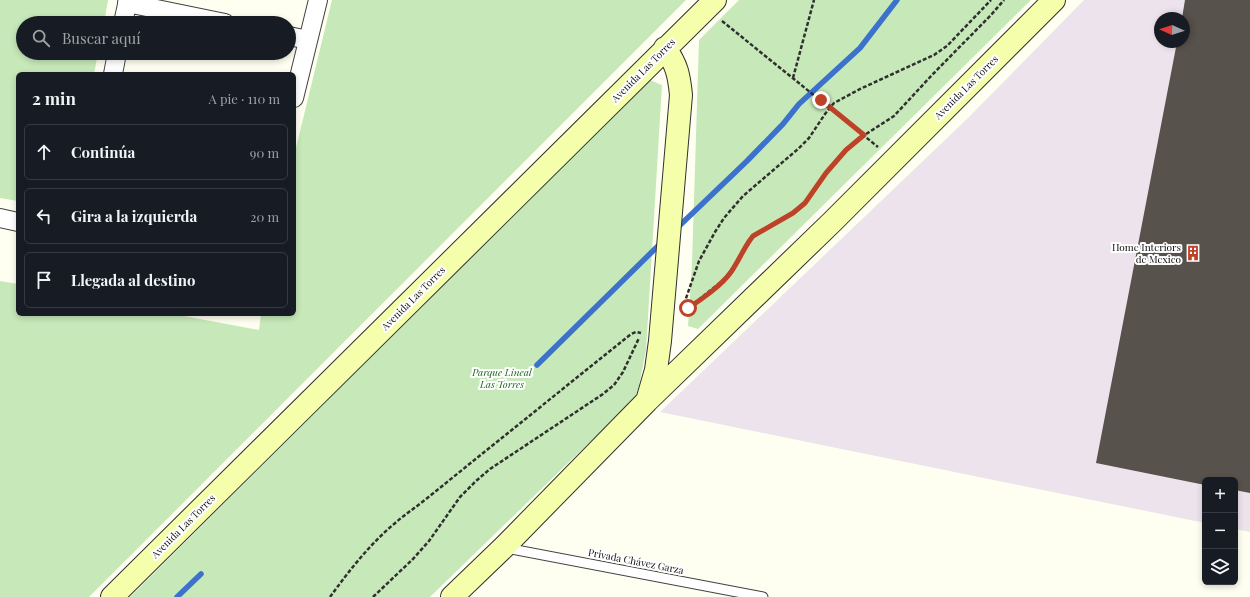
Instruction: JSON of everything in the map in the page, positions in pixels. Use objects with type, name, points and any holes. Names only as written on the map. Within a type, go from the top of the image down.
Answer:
[{"type":"street","points":[[296,90],[318,0]]},
{"type":"street","name":"Avenida Las Torres","points":[[452,597],[504,547],[647,401],[832,222],[1054,0]]},
{"type":"street","points":[[124,16],[127,2],[192,16]]},
{"type":"street","name":"Avenida Las Torres","points":[[112,597],[665,48],[717,10]]},
{"type":"street","points":[[296,37],[308,40]]},
{"type":"street","points":[[647,401],[656,370],[651,337],[680,95],[678,73],[673,60],[665,48]]},
{"type":"street","points":[[112,72],[115,60]]},
{"type":"street","points":[[0,218],[16,222]]},
{"type":"street","points":[[651,337],[686,364]]},
{"type":"lane","name":"Privada Chávez Garza","points":[[504,547],[763,597]]},
{"type":"path","points":[[793,78],[814,0]]},
{"type":"path","points":[[682,310],[692,305],[726,278],[753,236],[793,213],[805,203],[826,173],[846,150],[864,135],[894,116],[1004,0]]},
{"type":"path","points":[[717,10],[793,78],[880,148]]},
{"type":"path","points":[[373,597],[413,559],[429,541],[460,497],[476,481],[490,469],[603,394],[614,385],[623,372],[637,341],[651,337]]},
{"type":"shaded area","points":[[1084,0],[1250,0],[1250,532],[1238,530],[1238,477],[1202,477],[1202,522],[660,412],[968,118]]},
{"type":"green space","points":[[0,0],[108,0],[105,16],[16,16],[16,60],[97,60],[94,72],[16,72],[16,201],[0,198]]},
{"type":"green space","points":[[332,0],[686,0],[89,597],[0,597],[0,281],[16,284],[16,316],[184,316],[259,330],[261,316],[296,316],[296,148]]},
{"type":"green space","points":[[739,0],[1031,0],[698,329],[688,326],[692,264],[699,40]]},
{"type":"green space","name":"Parque Lineal Las Torres","points":[[650,80],[662,85],[646,350],[639,386],[635,398],[430,597],[130,597]]},
{"type":"building","name":"Home Interiors de Mexico","points":[[1185,0],[1250,0],[1250,493],[1238,491],[1238,477],[1202,477],[1202,484],[1096,463],[1176,48],[1190,48],[1190,12],[1183,12]]},
{"type":"waterway","points":[[676,229],[747,161],[783,124],[799,104],[860,48],[897,0]]},
{"type":"waterway","points":[[537,365],[662,242]]},
{"type":"waterway","points":[[177,597],[201,574]]},
{"type":"place","name":"Home Interiors de Mexico","points":[[1193,253]]},
{"type":"route","points":[[688,308],[726,278],[753,236],[793,213],[805,203],[826,173],[846,150],[864,135],[821,100]]}]
